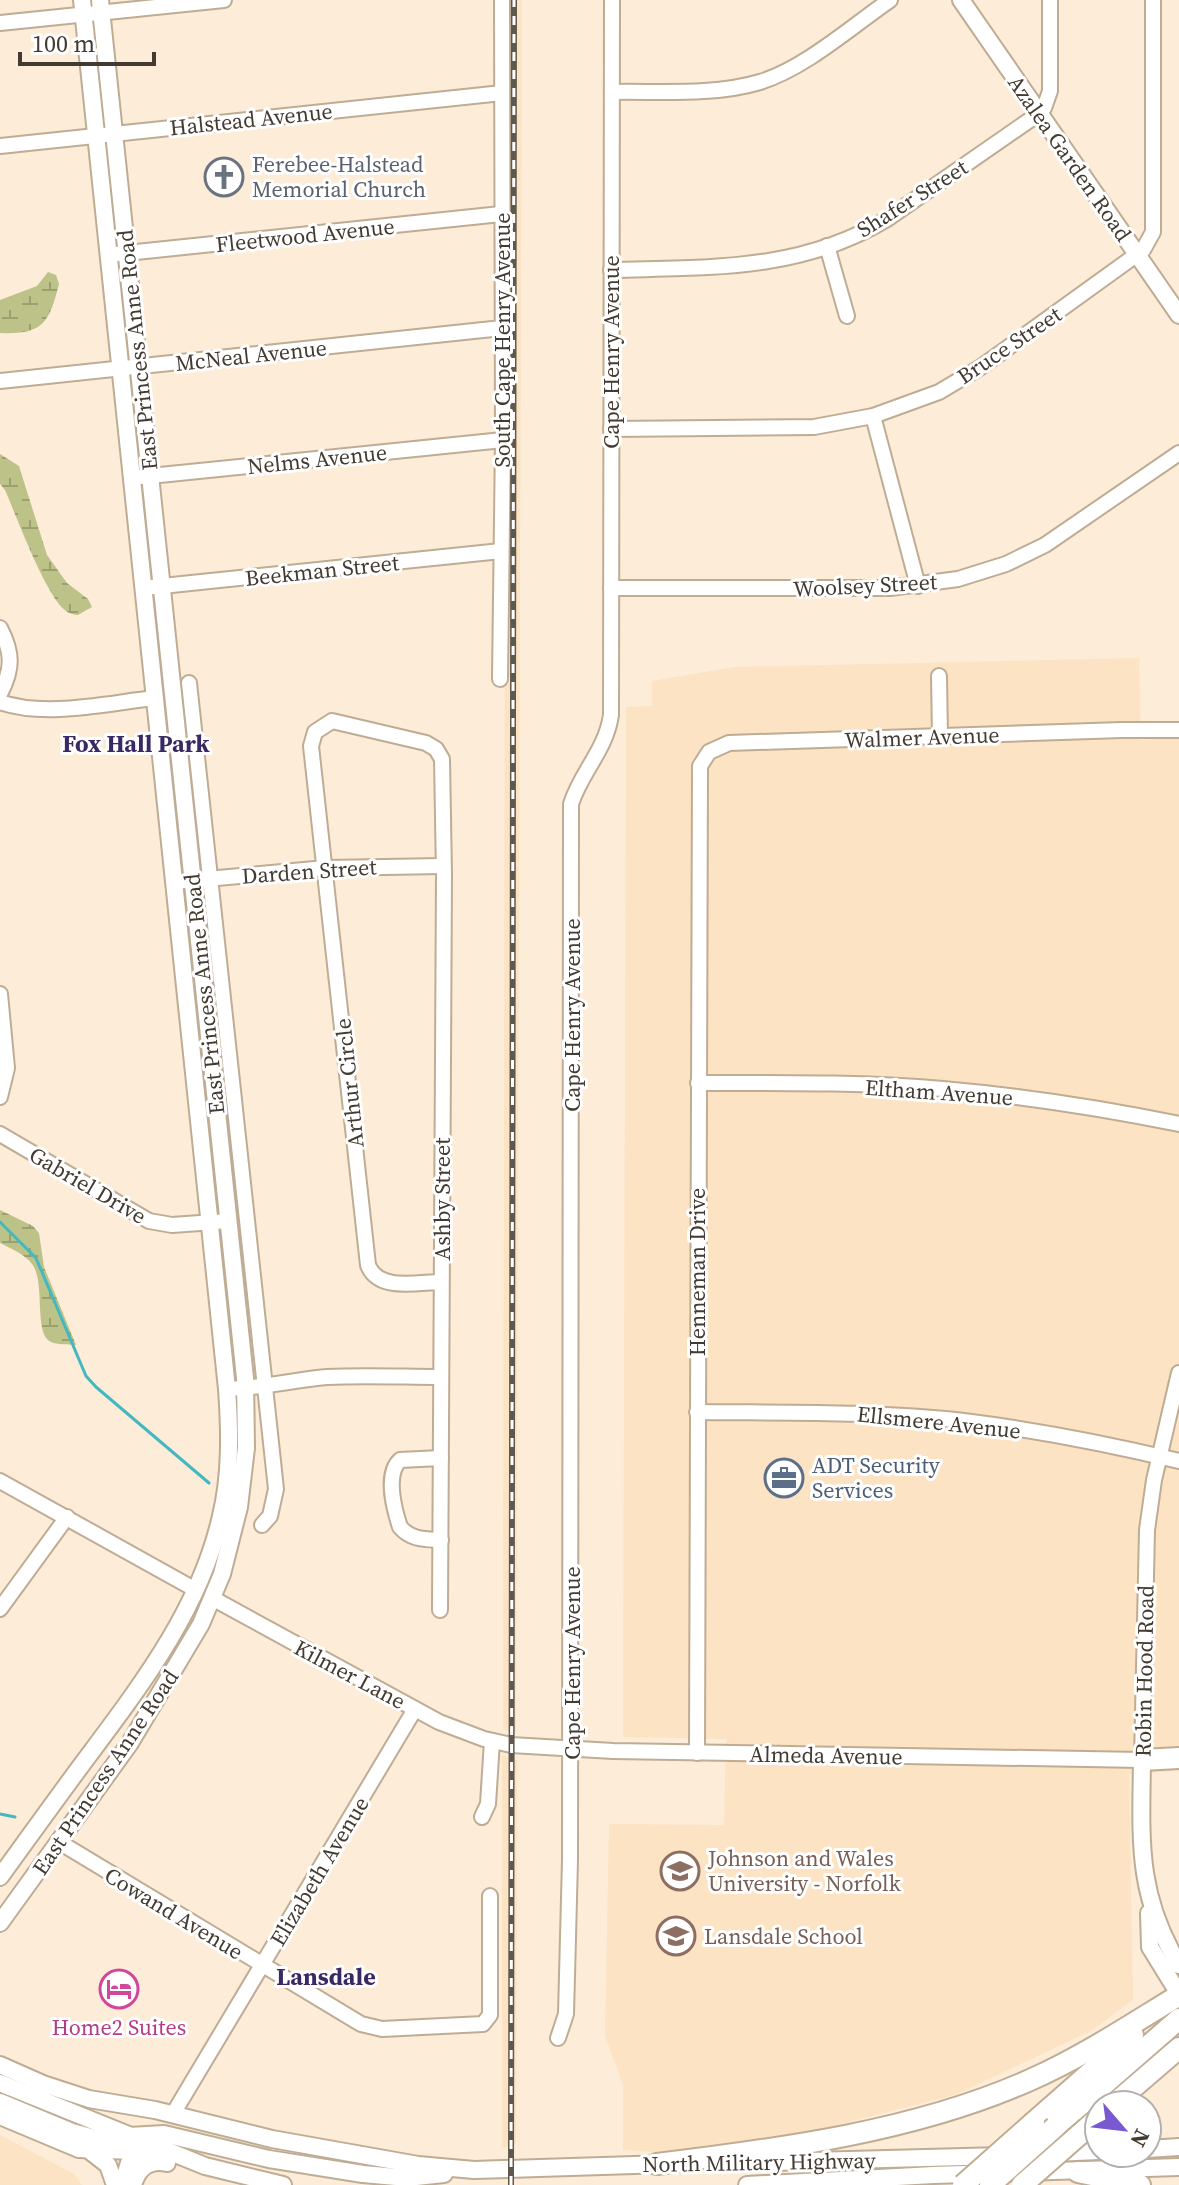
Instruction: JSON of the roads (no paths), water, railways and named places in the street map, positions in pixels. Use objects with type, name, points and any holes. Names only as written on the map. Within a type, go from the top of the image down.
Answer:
[{"type":"highway","points":[[1142,1760],[1179,1758]]},
{"type":"highway","points":[[963,2185],[1178,2002]]},
{"type":"highway","points":[[990,2185],[1055,2127],[1178,2002]]},
{"type":"highway","points":[[657,2164],[790,2147],[973,2102],[1052,2070],[1178,2002]]},
{"type":"highway","points":[[1132,2089],[1179,2048]]},
{"type":"highway","points":[[1022,2185],[1083,2131]]},
{"type":"highway","points":[[1028,2185],[1047,2163]]},
{"type":"highway","points":[[1078,2172],[1140,2185]]},
{"type":"main road","name":"Azalea Garden Road","points":[[961,0],[1179,315]]},
{"type":"main road","name":"East Princess Anne Road","points":[[0,1877],[144,1681],[182,1617],[222,1574],[243,1477],[247,1420],[101,6]]},
{"type":"main road","name":"East Princess Anne Road","points":[[0,1923],[130,1743],[201,1624],[206,1565],[225,1497],[229,1453],[227,1389],[82,7]]},
{"type":"main road","name":"Robin Hood Road","points":[[1142,1760],[1142,1863],[1148,1895],[1164,1938],[1179,1965]]},
{"type":"main road","points":[[0,1858],[39,1823]]},
{"type":"main road","points":[[1148,1895],[1150,1947],[1178,2002]]},
{"type":"main road","points":[[0,2055],[64,2082],[155,2110]]},
{"type":"main road","name":"North Military Highway","points":[[0,2065],[77,2096],[105,2103],[155,2110],[272,2139],[418,2165],[474,2170],[1083,2151]]},
{"type":"main road","points":[[0,2083],[128,2136],[140,2148]]},
{"type":"main road","points":[[0,2102],[83,2135],[103,2138],[164,2134],[364,2179],[407,2178],[474,2170]]},
{"type":"main road","points":[[0,2116],[68,2145],[88,2150],[140,2148],[167,2152],[205,2166],[283,2185]]},
{"type":"main road","points":[[122,2185],[128,2166],[140,2148],[164,2134]]},
{"type":"main road","points":[[88,2150],[108,2165],[115,2185]]},
{"type":"main road","points":[[133,2185],[139,2172],[152,2162],[205,2166]]},
{"type":"main road","name":"North Military Highway","points":[[747,2185],[1179,2167]]},
{"type":"street","points":[[0,23],[82,7],[224,0]]},
{"type":"street","name":"South Cape Henry Avenue","points":[[500,679],[502,0]]},
{"type":"street","name":"Cape Henry Avenue","points":[[558,2038],[566,2014],[571,1748],[571,804],[609,729],[612,0]]},
{"type":"street","points":[[612,92],[725,88],[761,81],[795,66],[890,0]]},
{"type":"street","points":[[1039,114],[1050,91],[1050,0]]},
{"type":"street","name":"Bruce Street","points":[[611,429],[828,425],[873,416],[919,401],[958,381],[1137,255],[1147,247],[1153,232],[1153,0]]},
{"type":"street","name":"Halstead Avenue","points":[[0,146],[502,93]]},
{"type":"street","name":"Shafer Street","points":[[611,270],[754,265],[827,246],[887,219],[1039,114]]},
{"type":"street","name":"Fleetwood Avenue","points":[[108,255],[501,214]]},
{"type":"street","points":[[827,246],[847,316]]},
{"type":"street","name":"McNeal Avenue","points":[[0,381],[502,328]]},
{"type":"street","points":[[873,416],[918,586]]},
{"type":"street","name":"Nelms Avenue","points":[[132,478],[503,440]]},
{"type":"street","name":"Woolsey Street","points":[[611,588],[874,588],[918,586],[983,572],[1024,556],[1179,453]]},
{"type":"street","name":"Beekman Street","points":[[143,588],[501,551]]},
{"type":"street","points":[[0,628],[8,644],[11,662],[8,679],[0,694]]},
{"type":"street","points":[[939,676],[940,737]]},
{"type":"street","points":[[189,683],[276,1489],[270,1516],[262,1525]]},
{"type":"street","points":[[0,702],[42,710],[155,698]]},
{"type":"street","name":"Ashby Street","points":[[320,819],[311,746],[315,732],[332,721],[431,745],[442,759],[440,1610]]},
{"type":"street","name":"Walmer Avenue","points":[[698,791],[698,775],[704,759],[715,748],[729,743],[1179,730]]},
{"type":"street","name":"Henneman Drive","points":[[697,1753],[698,791]]},
{"type":"street","name":"Arthur Circle","points":[[320,819],[368,1265],[381,1281],[441,1282]]},
{"type":"street","name":"Darden Street","points":[[174,882],[326,868],[443,866]]},
{"type":"street","points":[[0,994],[7,1068],[0,1097]]},
{"type":"street","name":"Eltham Avenue","points":[[698,1083],[814,1083],[942,1089],[1073,1104],[1179,1124]]},
{"type":"street","name":"Gabriel Drive","points":[[0,1134],[149,1221],[172,1225],[228,1221]]},
{"type":"street","name":"Robin Hood Road","points":[[1142,1760],[1147,1530],[1159,1456],[1179,1373]]},
{"type":"street","points":[[227,1389],[266,1387],[274,1383],[331,1377],[441,1377]]},
{"type":"street","name":"Ellsmere Avenue","points":[[697,1412],[847,1413],[963,1421],[1058,1435],[1179,1461]]},
{"type":"street","points":[[441,1458],[400,1460],[391,1476],[400,1527],[411,1537],[441,1540]]},
{"type":"street","name":"Kilmer Lane","points":[[0,1481],[415,1709],[449,1726],[511,1745]]},
{"type":"street","points":[[0,1609],[67,1517]]},
{"type":"street","name":"Elizabeth Avenue","points":[[173,2114],[415,1709]]},
{"type":"street","points":[[482,1817],[488,1804],[492,1741]]},
{"type":"street","name":"Almeda Avenue","points":[[511,1745],[697,1753],[1142,1760]]},
{"type":"street","name":"Cowand Avenue","points":[[59,1842],[262,1966],[371,2028],[483,2024],[490,2015],[490,1896]]},
{"type":"street","points":[[363,2155],[364,2179]]},
{"type":"waterway","points":[[0,1222],[36,1258],[86,1376],[209,1483]]},
{"type":"waterway","points":[[0,1814],[15,1817]]},
{"type":"railway","points":[[511,2185],[514,0]]},
{"type":"place","name":"Ferebee-Halstead Memorial Church","points":[[224,177]]},
{"type":"place","name":"ADT Security Services","points":[[784,1478]]},
{"type":"place","name":"Johnson and Wales University - Norfolk","points":[[680,1871]]},
{"type":"place","name":"Lansdale School","points":[[676,1936]]},
{"type":"place","name":"Home2 Suites","points":[[119,1989]]},
{"type":"district","name":"Fox Hall Park","points":[[136,743]]},
{"type":"district","name":"Lansdale","points":[[326,1976]]}]
